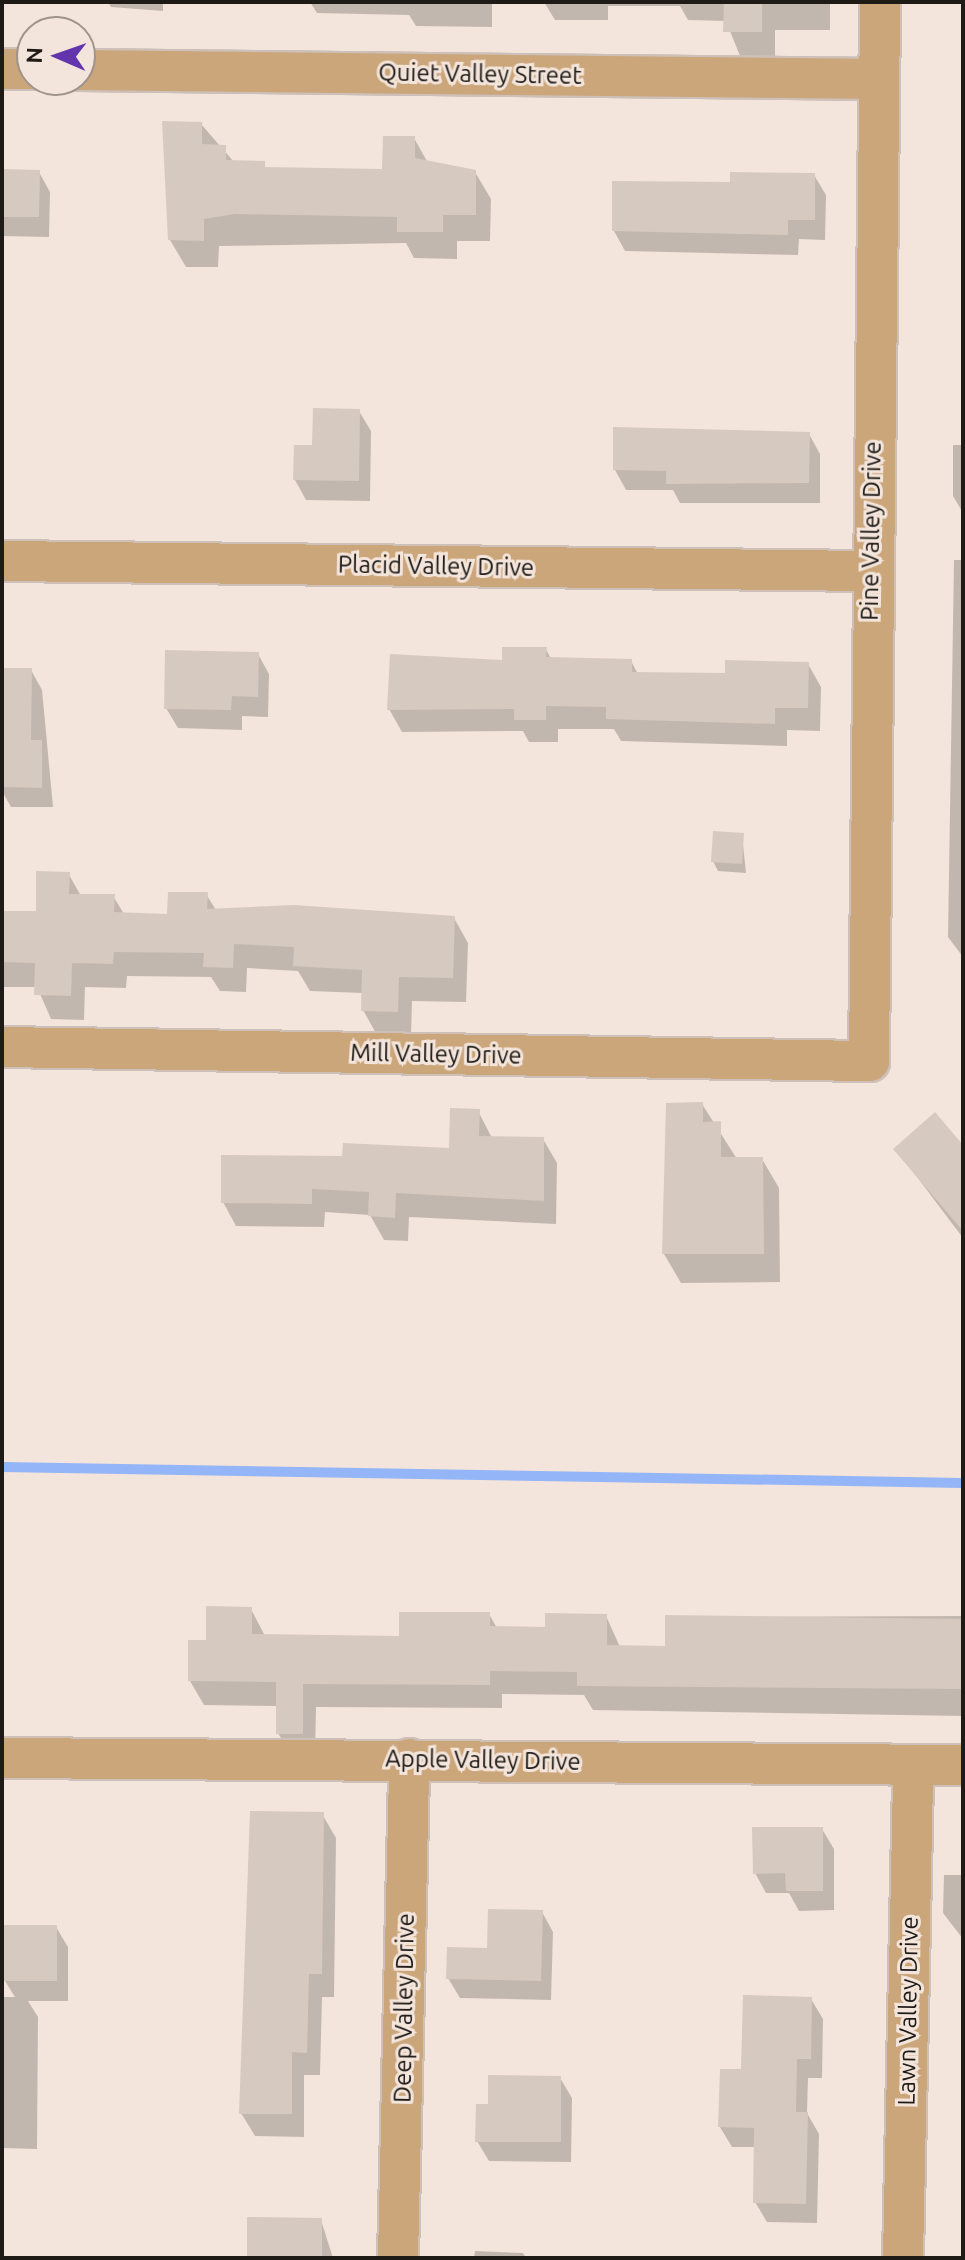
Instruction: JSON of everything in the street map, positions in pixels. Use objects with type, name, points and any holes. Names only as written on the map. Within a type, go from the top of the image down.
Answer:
[{"type":"street","name":"Pine Valley Drive","points":[[869,1061],[870,571],[880,2]]},
{"type":"street","name":"Quiet Valley Street","points":[[96,70],[879,79]]},
{"type":"street","name":"Placid Valley Drive","points":[[2,561],[870,571]]},
{"type":"street","name":"Mill Valley Drive","points":[[2,1047],[869,1061]]},
{"type":"street","name":"Apple Valley Drive","points":[[2,1758],[963,1765]]},
{"type":"street","name":"Deep Valley Drive","points":[[398,2258],[409,1759]]},
{"type":"street","name":"Lawn Valley Drive","points":[[903,2258],[913,1765]]},
{"type":"building","points":[[724,2],[762,2],[762,32],[723,32]]},
{"type":"building","points":[[162,121],[202,122],[202,144],[226,145],[226,160],[265,161],[265,167],[382,169],[383,136],[415,136],[415,158],[476,170],[476,215],[443,215],[443,232],[397,232],[397,217],[235,214],[204,219],[204,241],[168,240]]},
{"type":"building","points":[[2,169],[40,170],[39,217],[2,217]]},
{"type":"building","points":[[730,172],[815,173],[815,220],[788,220],[788,235],[612,231],[612,181],[730,182]]},
{"type":"building","points":[[313,408],[360,409],[359,481],[293,480],[294,445],[312,445]]},
{"type":"building","points":[[613,427],[810,432],[809,483],[666,484],[666,471],[613,470]]},
{"type":"building","points":[[502,647],[547,647],[546,657],[632,659],[632,672],[725,673],[725,660],[809,662],[808,708],[775,708],[775,724],[606,719],[606,707],[546,706],[546,720],[514,720],[514,709],[387,710],[390,654],[502,660]]},
{"type":"building","points":[[165,650],[259,652],[258,697],[232,696],[231,710],[164,709]]},
{"type":"building","points":[[2,668],[32,668],[31,740],[42,740],[42,788],[2,787]]},
{"type":"building","points":[[713,831],[744,833],[742,864],[711,862]]},
{"type":"building","points":[[36,871],[70,872],[69,894],[115,894],[114,912],[167,914],[168,892],[208,892],[207,909],[294,905],[455,916],[453,978],[399,977],[398,1012],[361,1011],[362,970],[293,966],[294,947],[234,944],[233,968],[203,967],[204,953],[114,952],[113,964],[72,963],[71,996],[34,995],[35,963],[2,962],[2,911],[36,911]]},
{"type":"building","points":[[703,1102],[703,1122],[721,1121],[721,1157],[763,1157],[764,1254],[662,1254],[666,1103]]},
{"type":"building","points":[[450,1108],[480,1109],[479,1136],[544,1137],[544,1201],[396,1193],[395,1218],[368,1216],[369,1192],[312,1189],[312,1204],[221,1203],[221,1155],[342,1156],[343,1143],[449,1148]]},
{"type":"building","points":[[935,1112],[963,1145],[963,1231],[893,1149]]},
{"type":"building","points":[[206,1606],[252,1607],[252,1634],[399,1636],[399,1612],[490,1612],[490,1626],[545,1627],[545,1613],[607,1614],[607,1645],[665,1646],[665,1615],[963,1619],[963,1689],[577,1686],[577,1672],[490,1671],[490,1685],[303,1684],[303,1734],[276,1734],[276,1682],[188,1681],[188,1640],[206,1640]]},
{"type":"building","points":[[250,1811],[324,1812],[322,1974],[309,1974],[307,2053],[292,2052],[292,2114],[239,2114]]},
{"type":"building","points":[[752,1827],[823,1827],[823,1891],[786,1891],[785,1873],[753,1874]]},
{"type":"building","points":[[488,1909],[543,1910],[541,1981],[446,1979],[447,1947],[487,1948]]},
{"type":"building","points":[[4,1925],[57,1925],[57,1981],[3,1981]]},
{"type":"building","points":[[743,1995],[812,1997],[811,2059],[797,2059],[796,2112],[808,2112],[806,2204],[753,2203],[754,2128],[718,2127],[720,2069],[741,2069]]},
{"type":"building","points":[[488,2075],[561,2076],[561,2142],[475,2142],[476,2104],[488,2104]]},
{"type":"building","points":[[247,2217],[322,2218],[322,2258],[247,2258]]},
{"type":"waterway","points":[[2,1467],[963,1483]]}]
